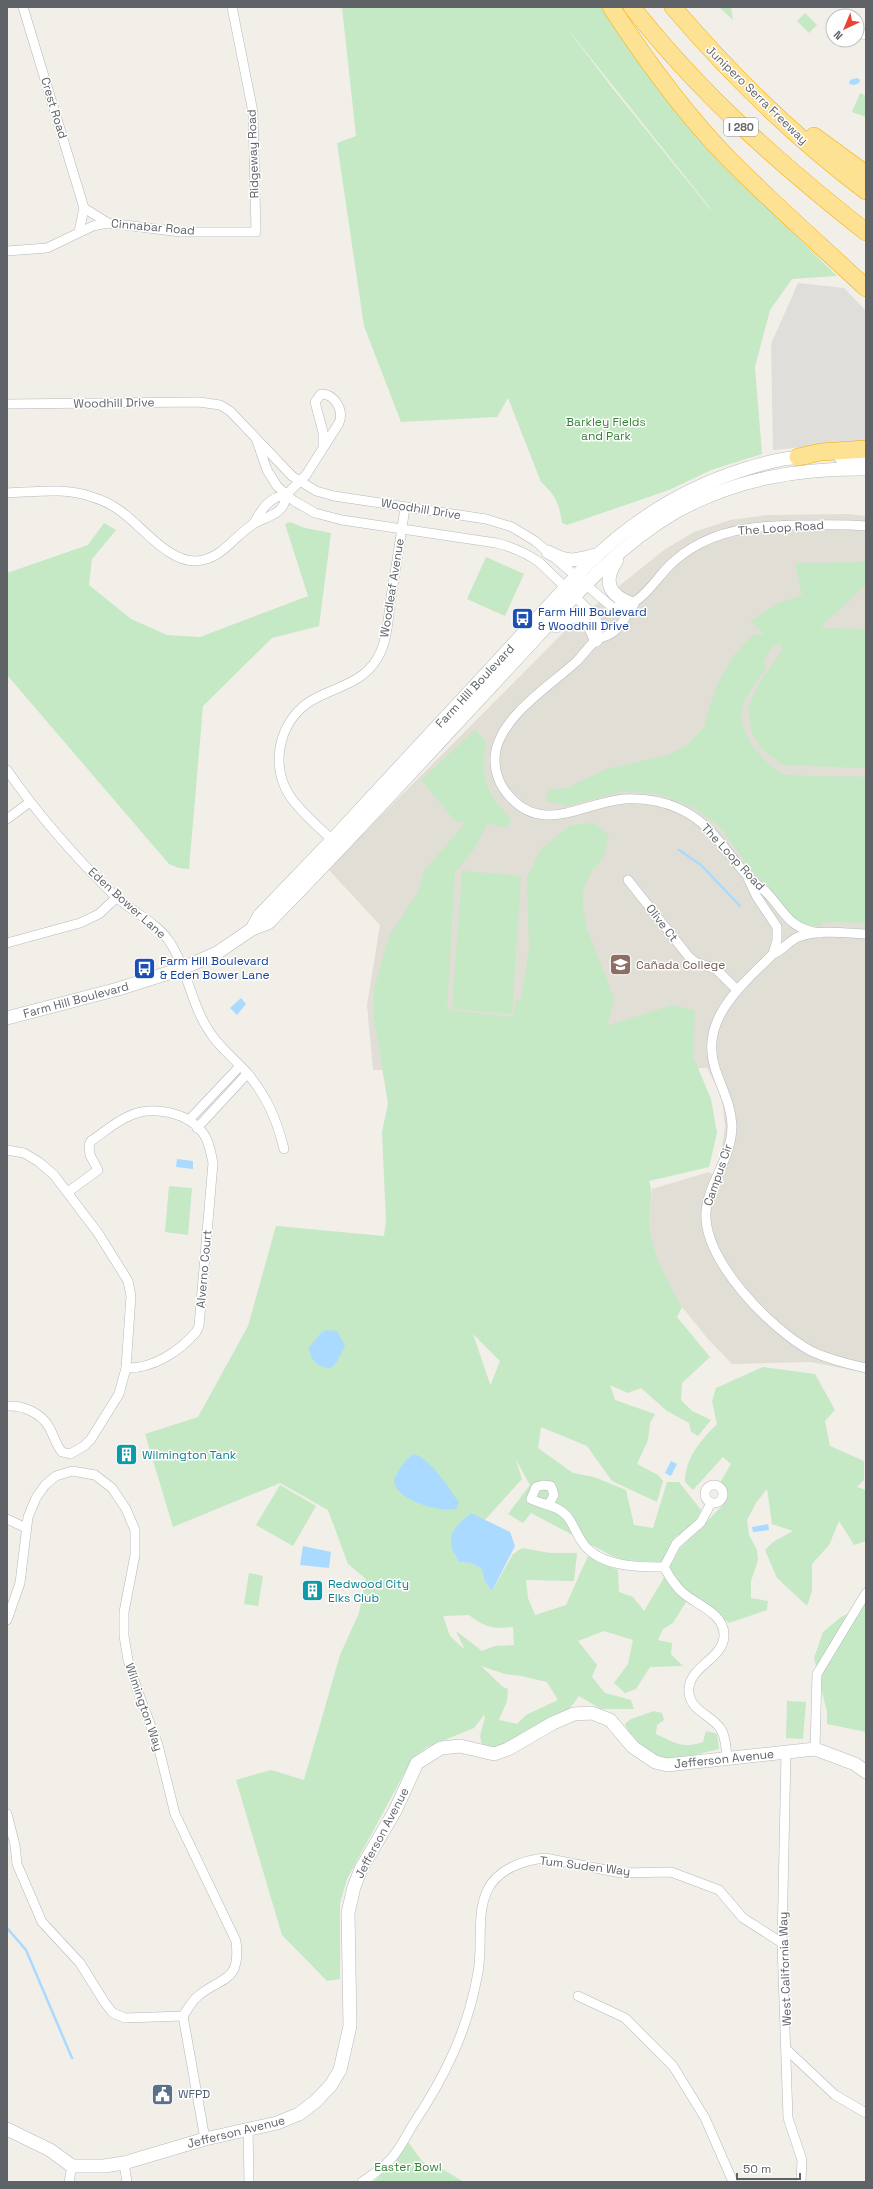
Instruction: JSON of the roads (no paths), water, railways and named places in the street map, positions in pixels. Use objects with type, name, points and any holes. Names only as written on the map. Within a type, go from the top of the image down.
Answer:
[{"type":"highway","points":[[611,7],[648,61],[702,129],[753,182],[866,288]]},
{"type":"highway","name":"I 280","points":[[632,7],[677,62],[738,124],[788,169],[866,232]]},
{"type":"highway","name":"Junipero Serra Freeway","points":[[673,7],[734,75],[808,144],[866,191]]},
{"type":"highway","points":[[734,75],[866,174]]},
{"type":"highway","points":[[798,457],[820,452],[866,449]]},
{"type":"main road","name":"Farm Hill Boulevard","points":[[252,929],[259,916],[332,840],[576,576],[597,554],[648,514],[696,487],[759,464],[798,457],[866,458]]},
{"type":"main road","name":"Farm Hill Boulevard","points":[[7,1018],[118,989],[181,969],[217,953],[252,929],[268,924],[587,586],[633,542],[688,506],[733,487],[766,478],[801,471],[866,469]]},
{"type":"main road","points":[[632,604],[621,600],[614,594],[609,580],[613,566],[633,542]]},
{"type":"main road","points":[[548,552],[563,560],[571,561],[597,554]]},
{"type":"main road","points":[[532,644],[572,616],[578,615],[588,622],[596,640]]},
{"type":"main road","name":"Jefferson Avenue","points":[[72,2166],[104,2166],[124,2162],[205,2139],[277,2123],[299,2114],[316,2101],[330,2085],[340,2070],[350,2026],[348,1913],[354,1887],[361,1869],[395,1811],[417,1763],[441,1748],[460,1746],[494,1754],[508,1749],[553,1722],[574,1714],[592,1713],[610,1720],[633,1747],[655,1762],[667,1765],[815,1750],[855,1764],[866,1772]]},
{"type":"main road","points":[[7,2129],[38,2144],[72,2166]]},
{"type":"street","name":"Crest Road","points":[[23,7],[84,208],[79,232]]},
{"type":"street","name":"Ridgeway Road","points":[[232,7],[253,112],[256,232]]},
{"type":"street","points":[[84,208],[108,223]]},
{"type":"street","name":"Cinnabar Road","points":[[7,251],[47,248],[79,232],[108,223],[181,232],[256,232]]},
{"type":"street","points":[[7,493],[60,492],[90,496],[120,510],[170,552],[194,561],[212,557],[254,523],[262,510],[273,498],[286,495],[300,482],[330,439],[341,419],[335,400],[332,396],[321,394],[317,397],[315,408],[323,432],[323,447]]},
{"type":"street","name":"Woodhill Drive","points":[[7,404],[209,402],[230,411],[285,469],[300,482],[324,494],[486,519],[525,534],[587,586]]},
{"type":"street","name":"Woodhill Drive","points":[[255,438],[271,478],[286,495],[303,507],[327,517],[496,543],[519,549],[539,562],[595,616],[599,626],[596,640]]},
{"type":"street","points":[[254,523],[270,518],[283,507],[286,495]]},
{"type":"street","name":"Woodleaf Avenue","points":[[332,840],[300,809],[285,787],[280,773],[280,743],[286,729],[300,710],[319,697],[352,683],[370,668],[377,658],[386,634],[405,507]]},
{"type":"street","name":"The Loop Road","points":[[820,933],[804,930],[790,922],[767,893],[746,874],[712,830],[690,814],[666,804],[638,799],[624,800],[568,813],[544,816],[532,813],[520,806],[502,788],[495,765],[497,746],[503,731],[516,715],[578,660],[596,640],[612,634],[623,622],[632,604],[678,557],[700,543],[726,532],[754,527],[836,524],[866,526]]},
{"type":"street","points":[[587,586],[612,607],[619,608],[632,604]]},
{"type":"street","name":"Eden Bower Lane","points":[[7,770],[30,802],[70,851],[117,897],[168,940],[203,1024],[219,1046],[247,1074],[270,1105],[278,1125],[284,1149]]},
{"type":"street","points":[[7,819],[30,802]]},
{"type":"street","points":[[746,874],[757,897],[777,927],[777,940],[773,954]]},
{"type":"street","name":"Olive Ct","points":[[628,880],[689,957],[695,962],[716,969],[737,990]]},
{"type":"street","points":[[7,943],[80,924],[99,914],[117,897]]},
{"type":"street","points":[[820,933],[866,934]]},
{"type":"street","name":"Campus Cir","points":[[820,933],[796,938],[780,951],[773,954],[737,990],[723,1008],[714,1029],[712,1039],[715,1068],[727,1099],[732,1126],[730,1147],[708,1203],[706,1218],[709,1234],[719,1257],[734,1280],[775,1326],[812,1351],[826,1358],[866,1368]]},
{"type":"street","points":[[188,1120],[240,1066]]},
{"type":"street","points":[[197,1128],[247,1074]]},
{"type":"street","name":"Alverno Court","points":[[68,1192],[98,1170],[90,1155],[89,1144],[91,1141],[127,1116],[149,1110],[162,1110],[188,1120],[204,1136],[210,1148],[213,1163],[199,1326],[192,1337],[162,1360],[136,1368],[126,1368]]},
{"type":"street","points":[[7,1150],[24,1153],[39,1162],[54,1175],[98,1233],[128,1281],[132,1296],[126,1368],[119,1394],[91,1439],[84,1446],[70,1454],[62,1452],[49,1427],[36,1413],[26,1408],[7,1406]]},
{"type":"street","name":"Wilmington Way","points":[[7,1620],[20,1583],[28,1517],[36,1498],[45,1485],[56,1476],[72,1471],[95,1475],[112,1488],[126,1509],[135,1530],[135,1555],[124,1612],[124,1636],[128,1660],[136,1689],[158,1745],[176,1814],[236,1941],[236,1966],[228,1978],[197,1996],[183,2016]]},
{"type":"street","points":[[664,1567],[676,1544],[701,1522],[710,1503]]},
{"type":"street","points":[[549,1504],[567,1516],[588,1550],[597,1555],[617,1564],[641,1567],[664,1567]]},
{"type":"street","points":[[7,1519],[26,1528]]},
{"type":"street","points":[[664,1567],[683,1593],[722,1622],[724,1631],[723,1643],[715,1655],[696,1673],[689,1686],[689,1693],[694,1706],[720,1728],[727,1758]]},
{"type":"street","points":[[815,1750],[817,1674],[866,1593]]},
{"type":"street","name":"West California Way","points":[[786,1753],[782,1943],[787,2050],[788,2118],[802,2160],[801,2182]]},
{"type":"street","points":[[7,1814],[17,1864],[42,1922],[80,1963],[113,2013],[125,2018],[183,2016],[205,2139]]},
{"type":"street","name":"Tum Suden Way","points":[[362,2182],[391,2159],[433,2095],[464,2032],[479,1971],[484,1902],[487,1891],[496,1878],[507,1869],[535,1859],[545,1858],[621,1873],[671,1872],[719,1890],[743,1918],[782,1943]]},
{"type":"street","points":[[578,1996],[625,2018],[673,2066],[704,2118],[733,2182]]},
{"type":"street","points":[[787,2050],[835,2096],[866,2113]]},
{"type":"street","points":[[248,2129],[249,2182]]},
{"type":"street","points":[[124,2162],[127,2182]]},
{"type":"street","points":[[69,2182],[72,2166]]},
{"type":"water","points":[[857,78],[860,80],[859,83],[854,85],[849,84],[850,80]]},
{"type":"water","points":[[241,998],[246,1004],[237,1015],[230,1008]]},
{"type":"water","points":[[177,1159],[193,1161],[193,1169],[176,1167]]},
{"type":"water","points":[[327,1330],[337,1331],[345,1346],[336,1363],[331,1368],[318,1365],[311,1356],[309,1347],[322,1332]]},
{"type":"water","points":[[414,1454],[427,1462],[445,1482],[459,1502],[456,1509],[449,1510],[433,1508],[416,1502],[402,1494],[396,1488],[394,1480],[398,1472],[410,1456]]},
{"type":"water","points":[[671,1461],[677,1464],[671,1476],[665,1473]]},
{"type":"water","points":[[471,1513],[510,1532],[515,1546],[492,1591],[485,1582],[481,1568],[471,1563],[459,1562],[452,1547],[451,1541],[454,1529]]},
{"type":"water","points":[[768,1524],[769,1530],[753,1532],[752,1527]]},
{"type":"water","points":[[303,1546],[331,1552],[329,1568],[300,1565]]},
{"type":"waterway","points":[[679,850],[701,865],[740,906]]},
{"type":"waterway","points":[[7,1928],[26,1950],[72,2058]]},
{"type":"place","name":"Farm Hill Boulevard & Woodhill Drive","points":[[523,619]]},
{"type":"place","name":"Cañada College","points":[[620,965]]},
{"type":"place","name":"Farm Hill Boulevard & Eden Bower Lane","points":[[145,968]]},
{"type":"place","name":"Wilmington Tank","points":[[127,1455]]},
{"type":"place","name":"Redwood City Elks Club","points":[[313,1591]]},
{"type":"place","name":"WFPD","points":[[163,2094]]},
{"type":"park label","name":"Barkley Fields and Park","points":[[606,429]]},
{"type":"park label","name":"Easter Bowl","points":[[408,2167]]}]
